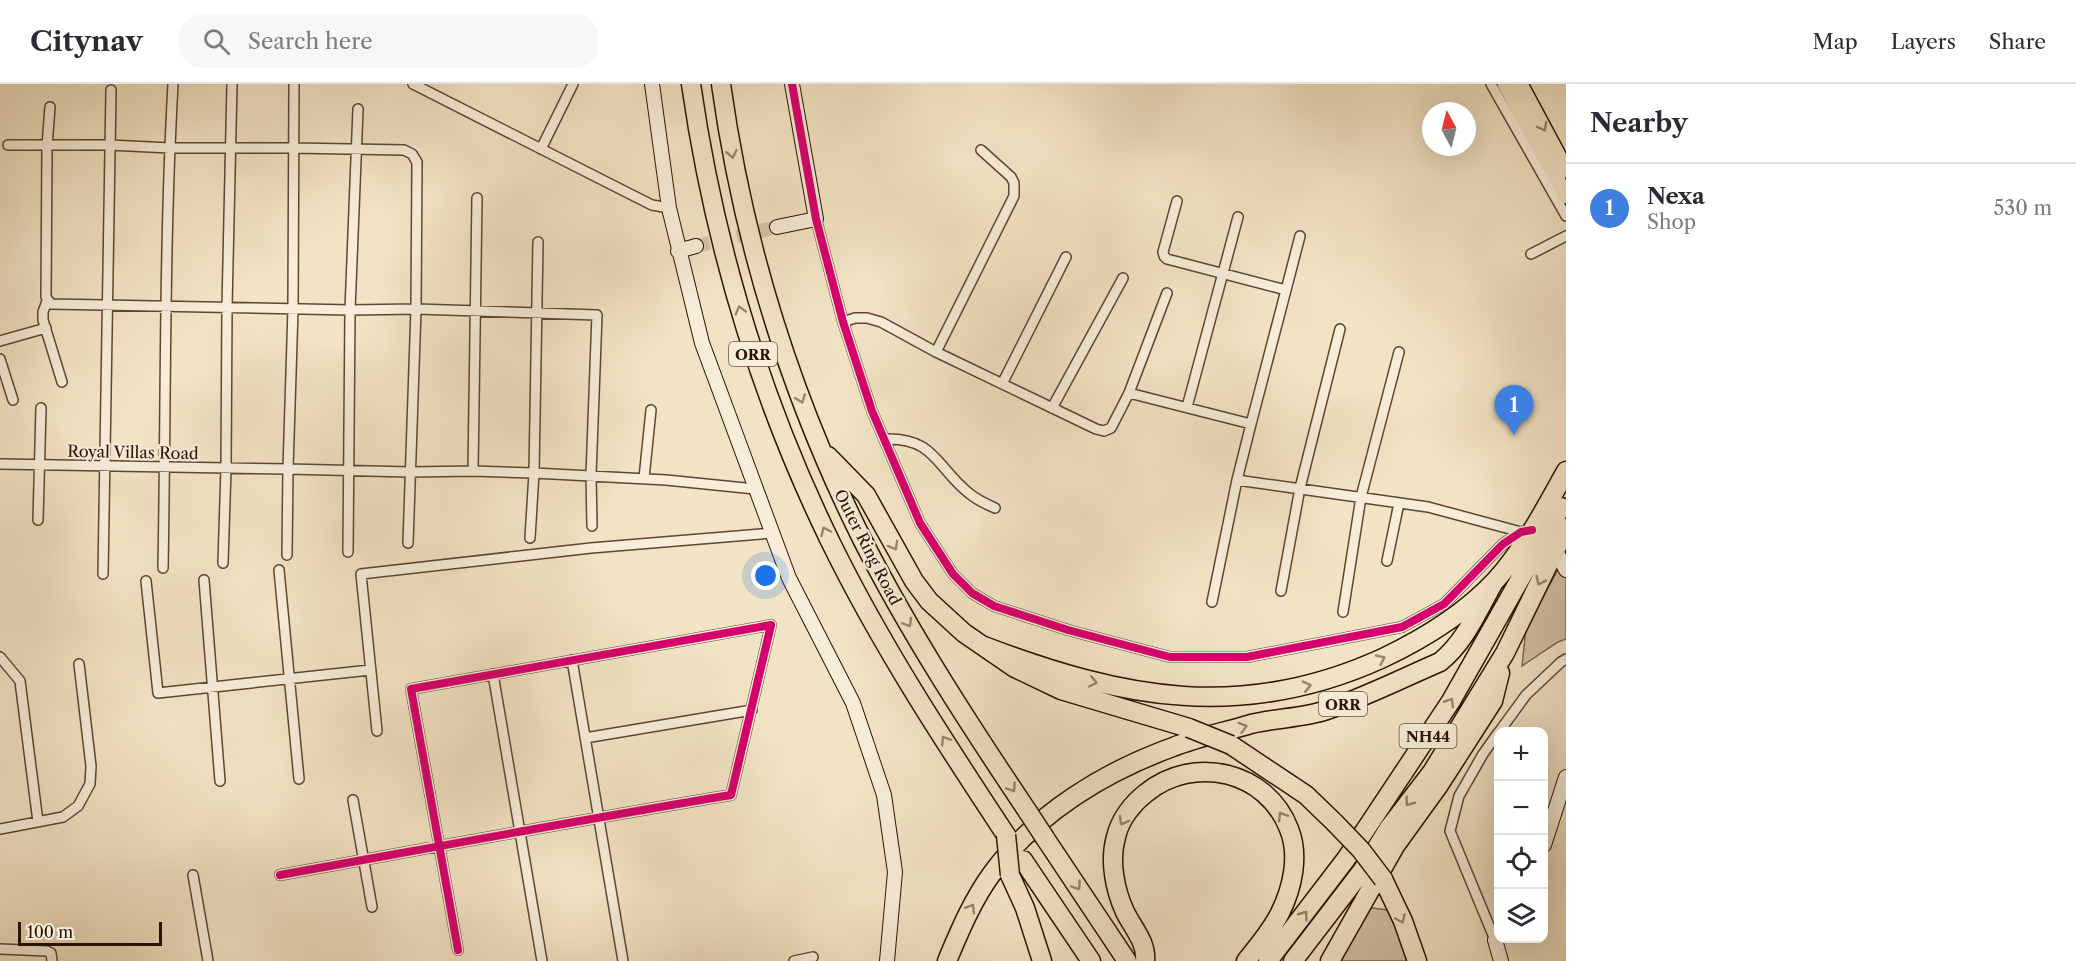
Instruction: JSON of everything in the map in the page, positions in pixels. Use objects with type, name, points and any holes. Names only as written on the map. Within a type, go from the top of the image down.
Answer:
[{"type":"highway","name":"Outer Ring Road","points":[[691,84],[710,194],[732,283],[755,360],[793,459],[831,542],[873,622],[914,692],[1091,961]]},
{"type":"highway","name":"Outer Ring Road","points":[[721,84],[741,199],[760,275],[783,351],[820,447],[860,533],[904,617],[960,710],[1127,961]]},
{"type":"highway","points":[[820,447],[866,495],[914,581],[929,601],[963,633],[1015,668],[1035,671],[1061,690],[1189,728],[1230,745],[1267,767],[1306,795],[1361,850],[1383,879],[1403,921],[1417,961]]},
{"type":"highway","name":"ORR","points":[[947,961],[963,922],[993,873],[1020,842],[1057,808],[1121,768],[1175,746],[1265,721],[1326,710],[1440,662],[1462,640],[1494,582],[1566,471]]},
{"type":"highway","name":"NH44","points":[[1268,961],[1346,859],[1451,701],[1566,497]]},
{"type":"highway","name":"NH44","points":[[1293,961],[1432,772],[1505,653],[1566,528]]},
{"type":"highway","name":"ORR","points":[[1035,671],[1103,685],[1181,696],[1239,696],[1288,690],[1350,673],[1416,642],[1459,613],[1494,582]]},
{"type":"highway","points":[[1305,961],[1395,846],[1439,785],[1493,701],[1505,653]]},
{"type":"highway","points":[[1146,956],[1125,912],[1116,885],[1113,858],[1116,836],[1124,819],[1138,799],[1159,783],[1177,775],[1202,770],[1227,774],[1250,783],[1281,812],[1290,831],[1294,872],[1288,891],[1270,931],[1246,961]]},
{"type":"highway","name":"ORR","points":[[1006,835],[1010,874],[1025,908],[1042,961]]},
{"type":"highway","points":[[1330,961],[1395,846]]},
{"type":"highway","points":[[1346,859],[1362,870]]},
{"type":"main road","points":[[1505,84],[1566,196]]},
{"type":"main road","points":[[1520,84],[1566,170]]},
{"type":"street","points":[[163,568],[166,306],[173,84]]},
{"type":"street","points":[[223,563],[232,84]]},
{"type":"street","points":[[287,555],[294,84]]},
{"type":"street","points":[[413,84],[644,201],[669,208]]},
{"type":"street","points":[[542,149],[573,84]]},
{"type":"street","points":[[652,84],[669,208],[702,343],[789,578],[853,703],[884,795],[895,873],[887,961]]},
{"type":"street","points":[[792,84],[816,219],[843,322],[872,411],[920,523],[953,574],[972,593],[994,606],[1068,630],[1170,657],[1247,657],[1402,627],[1444,604],[1503,544],[1527,531]]},
{"type":"street","points":[[1491,84],[1566,216]]},
{"type":"street","points":[[103,573],[111,90]]},
{"type":"street","points":[[50,107],[47,146],[47,301],[43,312],[62,382]]},
{"type":"street","points":[[348,552],[350,310],[358,109]]},
{"type":"street","points":[[8,145],[404,150],[412,154],[417,162],[416,309],[408,543]]},
{"type":"street","points":[[936,352],[1014,196],[1014,183],[1011,177],[981,150]]},
{"type":"street","points":[[473,471],[477,198]]},
{"type":"street","points":[[1177,201],[1164,256],[1167,259],[1286,290]]},
{"type":"street","points":[[1187,407],[1238,217]]},
{"type":"street","points":[[777,227],[816,219]]},
{"type":"street","points":[[1212,602],[1237,480],[1300,236]]},
{"type":"street","points":[[1531,254],[1566,236]]},
{"type":"street","points":[[530,538],[534,473],[538,242]]},
{"type":"street","points":[[678,251],[696,246]]},
{"type":"street","points":[[1002,384],[1066,257]]},
{"type":"street","points":[[1052,408],[1123,278]]},
{"type":"street","points":[[843,322],[861,318],[881,322],[936,352],[1104,431],[1111,428],[1129,393],[1167,293]]},
{"type":"street","points":[[47,301],[51,304],[595,314],[598,317],[591,476],[592,526]]},
{"type":"street","points":[[0,341],[46,328]]},
{"type":"street","points":[[1281,591],[1300,488],[1340,329]]},
{"type":"street","points":[[1342,612],[1361,497],[1399,352]]},
{"type":"street","points":[[0,359],[13,400]]},
{"type":"street","points":[[1129,393],[1251,424]]},
{"type":"street","points":[[38,520],[40,408]]},
{"type":"street","points":[[644,478],[651,410]]},
{"type":"street","points":[[884,439],[901,438],[920,445],[936,457],[971,495],[995,508]]},
{"type":"street","name":"Royal Villas Road","points":[[0,464],[534,473],[644,478],[755,489]]},
{"type":"street","points":[[1237,480],[1428,507],[1527,531]]},
{"type":"street","points":[[1387,561],[1399,504]]},
{"type":"street","points":[[377,731],[361,574],[591,548],[772,533]]},
{"type":"street","points":[[1555,549],[1566,570]]},
{"type":"street","points":[[279,570],[299,779]]},
{"type":"street","points":[[204,580],[220,781]]},
{"type":"street","points":[[146,581],[158,693],[370,670]]},
{"type":"street","points":[[280,875],[364,860],[439,846],[520,831],[598,817],[731,795],[771,625],[411,689],[439,846],[458,951]]},
{"type":"street","points":[[0,657],[20,681],[38,822]]},
{"type":"street","points":[[1503,727],[1526,695],[1566,659]]},
{"type":"street","points":[[572,660],[623,961]]},
{"type":"street","points":[[0,829],[63,817],[78,807],[90,784],[91,766],[79,664]]},
{"type":"street","points":[[493,674],[542,961]]},
{"type":"street","points":[[585,738],[752,710]]},
{"type":"street","points":[[1494,739],[1460,796],[1450,831],[1494,930]]},
{"type":"street","points":[[1547,835],[1566,777]]},
{"type":"street","points":[[353,800],[372,907]]},
{"type":"street","points":[[193,875],[208,961]]},
{"type":"street","points":[[1498,943],[1501,961]]},
{"type":"street","points":[[0,949],[47,951],[51,952],[52,961]]},
{"type":"street","points":[[794,961],[813,957]]},
{"type":"shaded area","points":[[1566,555],[1566,639],[1522,666],[1526,628]]},
{"type":"shaded area","points":[[1364,907],[1388,910],[1409,961],[1335,961]]},
{"type":"tunnel","points":[[696,246],[777,227]]},
{"type":"cycle path","points":[[792,84],[816,219],[843,322],[872,411],[920,523],[953,574],[972,593],[994,606],[1068,630],[1170,657],[1247,657],[1402,627],[1444,604],[1503,544],[1521,532],[1532,530]]},
{"type":"cycle path","points":[[280,875],[393,855],[449,844],[561,824],[731,795],[771,625],[411,689],[458,950]]},
{"type":"place","name":"Nexa","points":[[1514,435]]}]
